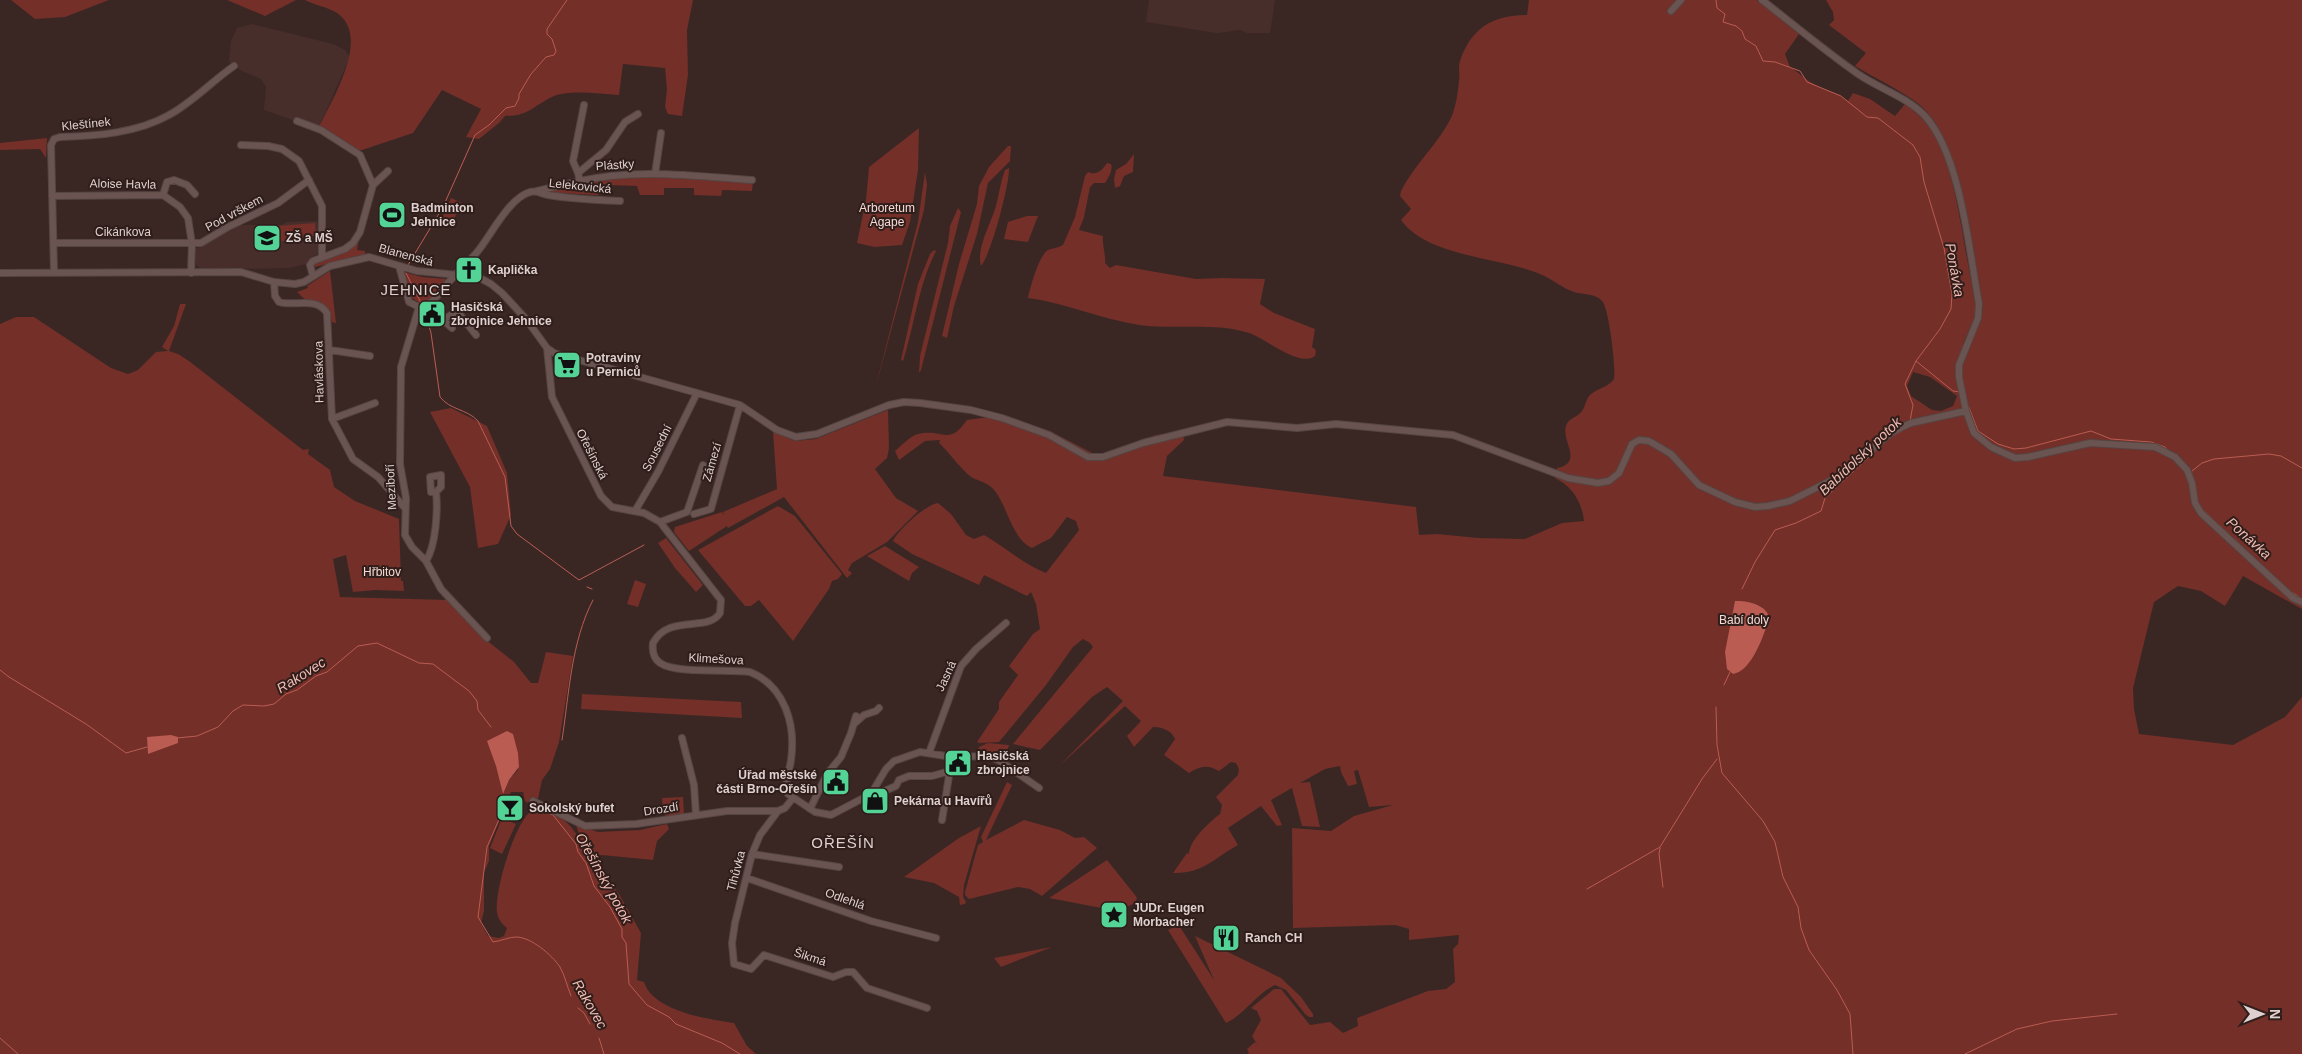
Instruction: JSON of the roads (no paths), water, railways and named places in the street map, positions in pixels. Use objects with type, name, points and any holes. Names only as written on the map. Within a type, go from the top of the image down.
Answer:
[{"type":"street","points":[[1671,12],[1681,0]]},
{"type":"street","points":[[1762,0],[1859,74],[1914,106],[1935,129],[1947,152],[1956,182],[1979,304],[1978,318],[1959,365],[1966,411],[1974,433],[1991,447],[2015,458],[2028,457],[2090,443],[2155,447],[2175,457],[2187,470],[2192,483],[2195,503],[2201,513],[2294,598],[2302,602]]},
{"type":"street","name":"Kleštínek","points":[[54,272],[51,146],[54,140],[60,137],[105,134],[156,121],[170,114],[234,66]]},
{"type":"street","points":[[578,173],[575,170],[573,161],[584,106]]},
{"type":"street","name":"Plástky","points":[[638,114],[625,122],[606,150],[578,173],[580,180],[603,176],[655,174],[752,180]]},
{"type":"street","points":[[297,121],[321,130],[360,156],[373,185]]},
{"type":"street","points":[[655,174],[662,133]]},
{"type":"street","points":[[241,146],[252,148],[273,146],[289,153],[299,161],[322,206],[322,257]]},
{"type":"street","points":[[314,276],[310,265],[322,257],[345,249],[360,232],[373,185],[388,171]]},
{"type":"street","points":[[163,195],[167,182],[174,180],[187,185],[195,194]]},
{"type":"street","name":"Pod vrškem","points":[[192,244],[201,243],[278,202],[309,180]]},
{"type":"street","name":"Lelekovická","points":[[433,302],[479,249],[503,215],[525,194],[580,180]]},
{"type":"street","name":"Lelekovická","points":[[537,191],[544,195],[620,201]]},
{"type":"street","name":"Aloise Havla","points":[[52,196],[163,195],[184,212],[190,224],[192,244]]},
{"type":"street","name":"Cikánkova","points":[[54,243],[192,244]]},
{"type":"street","points":[[191,273],[192,244]]},
{"type":"street","name":"Blanenská","points":[[0,273],[246,273],[274,282],[299,283],[330,266],[369,257],[428,273],[478,277],[492,284],[518,308],[547,348]]},
{"type":"street","points":[[399,266],[409,302],[419,307],[433,302],[443,320],[452,328]]},
{"type":"street","name":"Havláskova","points":[[274,282],[274,296],[279,302],[310,303],[325,310],[329,319],[332,419],[353,459],[378,476],[404,506]]},
{"type":"street","name":"Meziboří","points":[[419,307],[402,361],[400,464],[406,498],[404,506],[405,535],[412,546],[426,560],[441,589],[487,638]]},
{"type":"street","points":[[443,320],[457,311],[476,335]]},
{"type":"street","points":[[547,348],[564,356],[740,405],[788,436],[813,435],[889,405],[904,402],[948,406],[1002,418],[1049,435],[1088,457],[1094,458],[1103,457],[1143,443],[1227,422],[1297,428],[1336,424],[1453,435],[1568,478],[1598,483],[1609,481],[1619,473],[1632,444],[1639,440],[1649,441],[1671,454],[1699,485],[1735,502],[1755,507],[1790,501],[1840,476],[1892,432],[1911,423],[1966,411]]},
{"type":"street","name":"Ořešínská","points":[[547,348],[552,398],[599,491],[612,507],[652,516],[667,530]]},
{"type":"street","points":[[330,350],[370,356]]},
{"type":"street","name":"Sousední","points":[[635,512],[658,472],[697,393]]},
{"type":"street","points":[[332,419],[375,403]]},
{"type":"street","name":"Zámezí","points":[[694,514],[711,509],[740,405]]},
{"type":"street","points":[[660,522],[687,512],[703,465]]},
{"type":"street","points":[[426,560],[431,550],[437,509],[436,492]]},
{"type":"street","name":"Klimešova","points":[[667,530],[721,600],[722,609],[713,620],[678,624],[662,632],[653,643],[655,658],[659,663],[672,668],[750,672],[760,676],[779,693],[788,714],[791,729],[792,752],[786,789],[793,798]]},
{"type":"street","name":"Jasná","points":[[929,753],[961,666],[976,648],[1006,623]]},
{"type":"street","points":[[854,724],[864,715],[876,712],[879,708]]},
{"type":"street","points":[[810,809],[827,774],[841,757],[856,716]]},
{"type":"street","points":[[682,738],[694,785],[696,815]]},
{"type":"street","points":[[778,811],[785,808],[793,798],[810,809],[831,815],[873,791],[886,769],[894,761],[915,753],[929,753],[952,757],[983,755],[994,758],[1039,788]]},
{"type":"street","points":[[942,820],[952,757]]},
{"type":"street","points":[[873,791],[880,792],[896,786],[899,780],[909,776],[932,776],[950,771]]},
{"type":"street","name":"Drozdí","points":[[532,801],[586,826],[636,824],[727,811],[778,811]]},
{"type":"street","name":"Tihůvka","points":[[732,943],[738,906],[748,878],[752,854],[760,835],[778,811]]},
{"type":"street","points":[[752,854],[839,868]]},
{"type":"street","name":"Odlehlá","points":[[748,878],[871,921],[936,938]]},
{"type":"street","name":"Šikmá","points":[[732,943],[732,962],[735,966],[751,969],[764,955],[833,977],[852,972],[867,988],[927,1008]]},
{"type":"waterway","points":[[408,265],[443,207],[475,135],[489,125],[506,108],[515,106],[519,94],[531,74],[546,57],[554,55],[556,51],[552,39],[547,34],[547,29],[567,0]]},
{"type":"waterway","name":"Ponávka","points":[[1716,0],[1717,8],[1725,14],[1723,22],[1736,26],[1742,31],[1745,39],[1756,46],[1763,61],[1775,62],[1800,71],[1807,82],[1841,96],[1867,117],[1878,118],[1913,145],[1920,157],[1924,182],[1944,248],[1952,294],[1951,309],[1940,329],[1916,361],[1953,391],[1960,392]]},
{"type":"waterway","points":[[406,273],[421,303]]},
{"type":"waterway","points":[[424,309],[431,333],[440,397],[449,405],[469,414],[478,421],[505,477],[511,526],[517,534],[579,580],[644,545]]},
{"type":"waterway","name":"Babídolský potok","points":[[1910,421],[1913,405],[1905,384],[1916,361]]},
{"type":"waterway","name":"Ponávka","points":[[1968,405],[1978,431],[1998,444],[2014,449],[2026,448],[2091,431],[2111,439],[2151,442],[2165,447],[2170,452]]},
{"type":"waterway","name":"Babídolský potok","points":[[1892,436],[1902,431]]},
{"type":"waterway","name":"Babídolský potok","points":[[1742,589],[1755,562],[1775,530],[1796,523],[1821,511],[1825,498],[1885,442]]},
{"type":"waterway","points":[[2192,471],[2202,463],[2214,459],[2269,454],[2281,456],[2302,468]]},
{"type":"waterway","name":"Ponávka","points":[[2190,469],[2194,480]]},
{"type":"waterway","name":"Ponávka","points":[[2204,511],[2290,591],[2301,598]]},
{"type":"waterway","points":[[587,587],[592,589]]},
{"type":"waterway","points":[[562,740],[575,651],[593,600]]},
{"type":"waterway","name":"Rakovec","points":[[177,738],[197,736],[218,727],[233,711],[243,705],[264,706],[274,704],[286,694],[297,690],[316,676],[327,672],[358,646],[377,643],[419,663],[433,664],[469,691],[477,701],[478,710],[491,727]]},
{"type":"waterway","name":"Rakovec","points":[[0,670],[86,724],[126,753],[147,747]]},
{"type":"waterway","name":"Babídolský potok","points":[[1724,685],[1730,672]]},
{"type":"waterway","name":"Babídolský potok","points":[[1716,707],[1717,745],[1722,773],[1763,821],[1775,842],[1783,877],[1798,907],[1801,928],[1809,950],[1837,990],[1850,1014],[1853,1054]]},
{"type":"waterway","points":[[1587,889],[1660,847],[1702,779],[1717,759]]},
{"type":"waterway","name":"Ořešínský potok","points":[[541,810],[553,815],[576,844],[578,852],[586,863],[594,886],[610,907],[622,929],[622,937],[626,943],[629,984],[647,1005],[669,1017],[676,1024],[722,1043],[740,1054]]},
{"type":"waterway","name":"Rakovec","points":[[501,815],[487,847],[478,917],[493,942],[513,937],[522,938],[534,943],[547,952],[560,967],[571,996]]},
{"type":"waterway","points":[[1660,848],[1663,887]]},
{"type":"waterway","name":"Rakovec","points":[[578,1008],[584,1013],[590,1024]]},
{"type":"waterway","points":[[1965,1054],[2017,1029],[2052,1021],[2117,1014]]},
{"type":"waterway","points":[[0,1038],[18,1054]]},
{"type":"waterway","name":"Rakovec","points":[[599,1038],[604,1054]]},
{"type":"place","name":"Badminton Jehnice","points":[[392,215]]},
{"type":"place","name":"ZŠ a MŠ","points":[[267,238]]},
{"type":"place","name":"Kaplička","points":[[469,270]]},
{"type":"place","name":"Hasičská zbrojnice Jehnice","points":[[432,314]]},
{"type":"place","name":"Potraviny u Perniců","points":[[567,365]]},
{"type":"place","name":"Hasičská zbrojnice","points":[[958,763]]},
{"type":"place","name":"Úřad městské části Brno-Ořešín","points":[[836,782]]},
{"type":"place","name":"Pekárna u Havířů","points":[[875,801]]},
{"type":"place","name":"Sokolský bufet","points":[[510,808]]},
{"type":"place","name":"JUDr. Eugen Morbacher","points":[[1114,915]]},
{"type":"place","name":"Ranch CH","points":[[1226,938]]},
{"type":"district","name":"JEHNICE","points":[[416,289]]},
{"type":"district","name":"OŘEŠÍN","points":[[843,842]]},
{"type":"park label","name":"Arboretum Agape","points":[[887,215]]},
{"type":"park label","name":"Hřbitov","points":[[382,572]]},
{"type":"park label","name":"Babí doly","points":[[1744,620]]}]
